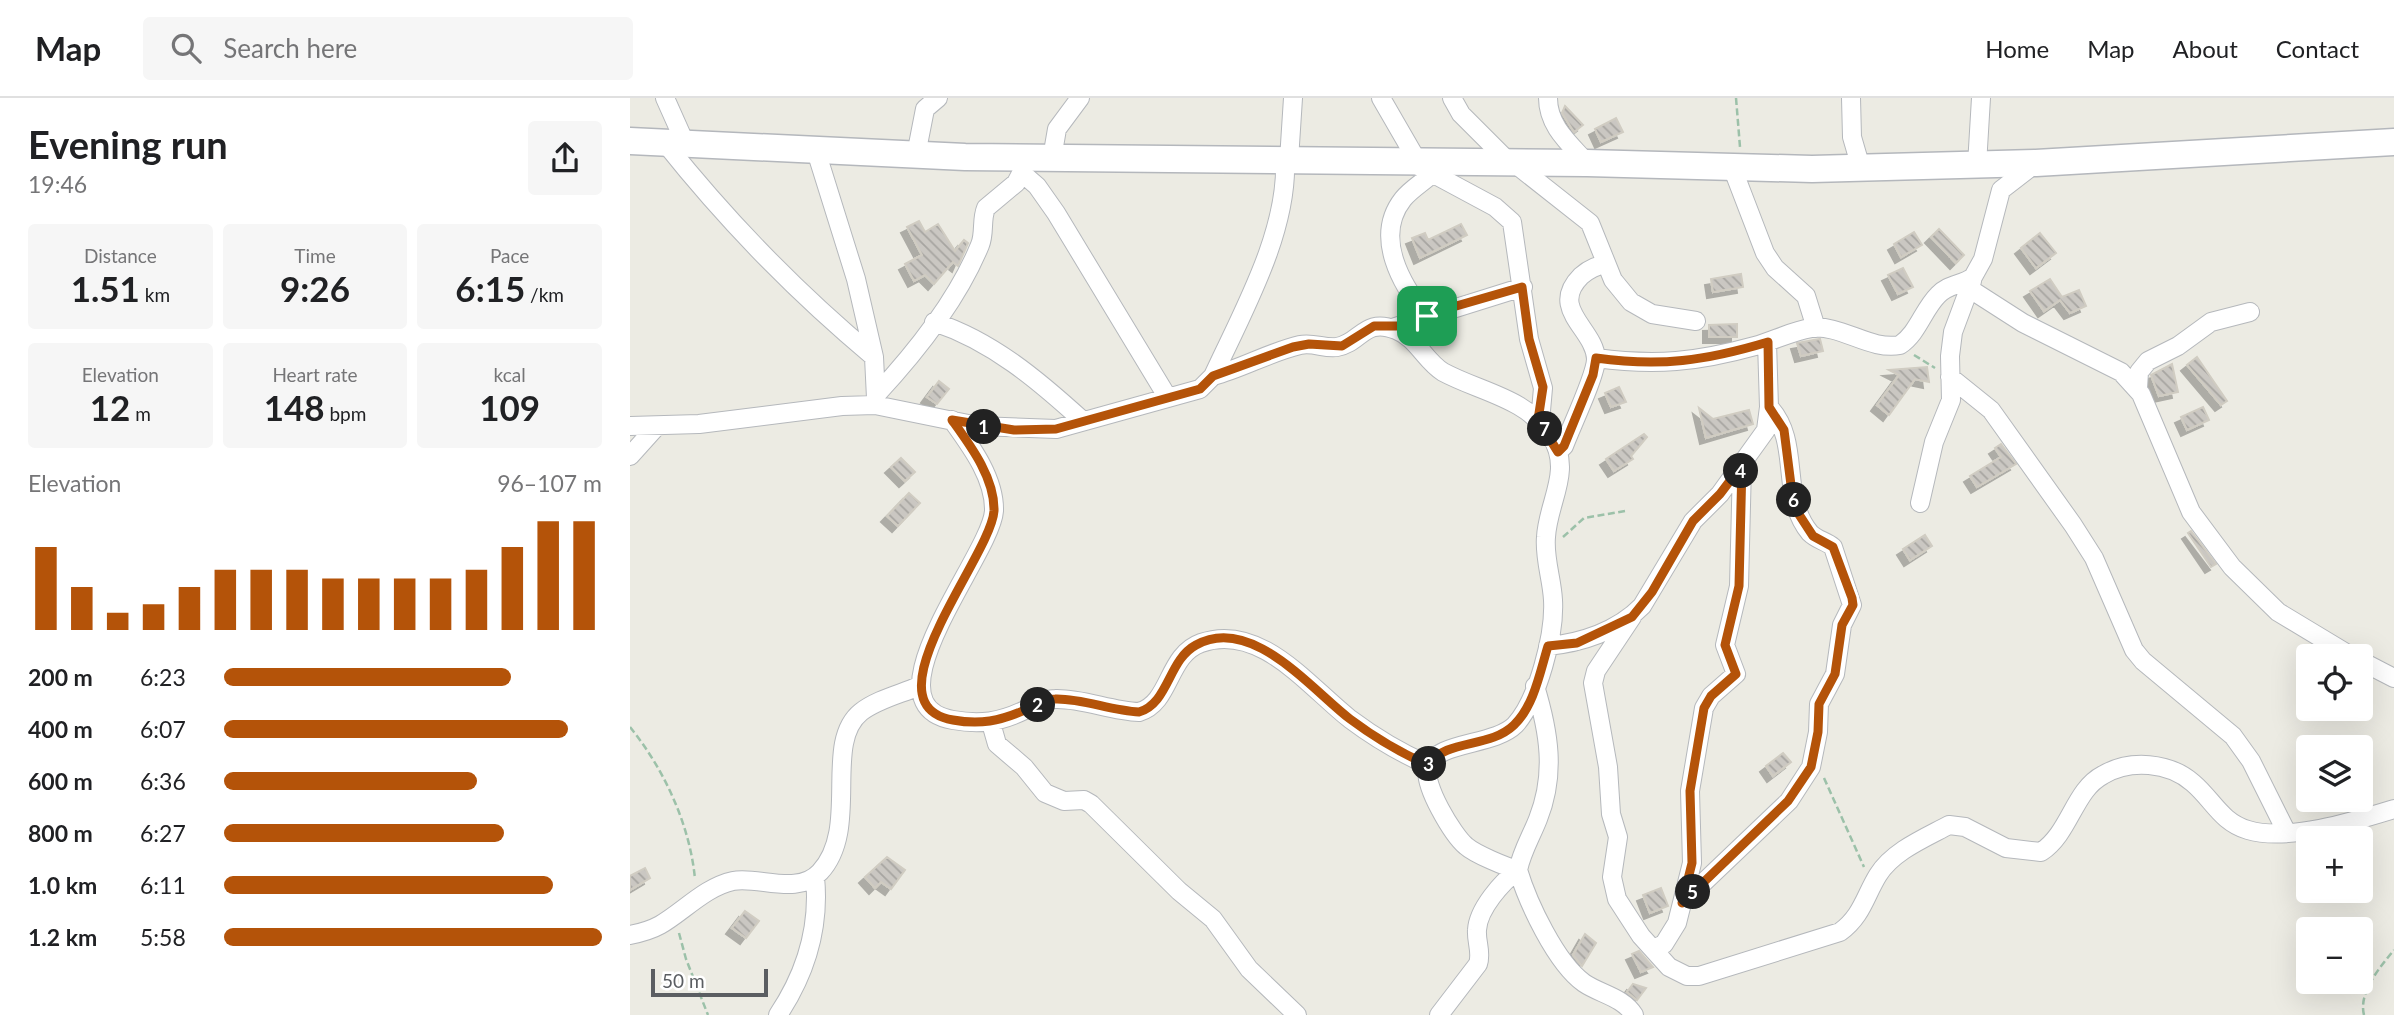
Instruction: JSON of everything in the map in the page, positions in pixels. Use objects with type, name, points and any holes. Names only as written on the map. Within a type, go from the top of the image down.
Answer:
[{"type":"street","points":[[665,98],[676,144],[720,211],[782,277],[874,357]]},
{"type":"street","points":[[916,155],[925,109],[938,98]]},
{"type":"street","points":[[875,400],[934,321],[980,245],[986,208],[1035,163],[1080,98]]},
{"type":"street","points":[[630,426],[657,426],[875,400],[952,420],[1014,430],[1056,429],[1200,389],[1213,376],[1279,220],[1286,186],[1293,98]]},
{"type":"street","points":[[1381,98],[1421,166],[1509,218],[1514,229],[1529,339],[1543,387],[1540,422]]},
{"type":"street","points":[[1452,98],[1466,120],[1512,163],[1590,223],[1605,265],[1621,291],[1640,308],[1667,318],[1696,321]]},
{"type":"street","points":[[1548,98],[1548,113],[1553,124],[1587,163]]},
{"type":"street","points":[[1851,98],[1852,137],[1861,168]]},
{"type":"street","points":[[1977,165],[1981,98]]},
{"type":"street","points":[[630,141],[1035,163],[1287,160],[1421,166],[1587,163],[1861,168],[2036,163],[2394,142]]},
{"type":"street","points":[[816,151],[856,279],[874,357],[875,400]]},
{"type":"street","points":[[1035,163],[1037,186],[1051,204],[1168,398]]},
{"type":"street","points":[[1920,503],[1934,442],[1951,400],[1953,332],[1983,259],[2001,190],[2036,163]]},
{"type":"street","points":[[1421,166],[1399,204],[1392,233],[1398,274],[1427,316]]},
{"type":"street","points":[[1729,167],[1765,253],[1775,268],[1806,296],[1816,328]]},
{"type":"street","points":[[1558,452],[1564,446],[1593,375],[1596,358],[1571,310],[1570,301],[1576,283],[1583,275],[1595,267],[1605,265]]},
{"type":"street","points":[[1596,358],[1658,364],[1722,354],[1816,328],[1878,344],[1900,345],[1912,333],[1937,295],[1947,287],[1971,283],[2023,323],[2121,372],[2138,388],[2191,512],[2217,548],[2250,588],[2277,612],[2331,644]]},
{"type":"street","points":[[1392,328],[1522,287]]},
{"type":"street","points":[[2138,388],[2139,372],[2148,361],[2178,346],[2211,322],[2250,312]]},
{"type":"street","points":[[934,321],[993,349],[1083,421]]},
{"type":"street","points":[[1213,376],[1293,347],[1309,344],[1335,347],[1374,326],[1392,328],[1407,335],[1432,366],[1464,383],[1514,402],[1540,422],[1558,452],[1561,476],[1548,521],[1546,555],[1554,621],[1535,687],[1515,724],[1501,735],[1443,750],[1428,765],[1427,776],[1431,788],[1464,844],[1473,852],[1518,870]]},
{"type":"street","points":[[1768,342],[1769,407],[1766,429],[1720,494],[1693,521],[1652,592],[1596,671],[1593,683],[1608,767],[1611,814],[1618,837],[1613,887],[1632,923],[1653,949],[1678,973],[1699,976],[1840,932],[1858,916],[1879,874],[1892,860],[1949,825],[1965,827],[2006,848],[2041,852],[2056,842],[2089,786],[2102,775],[2126,766],[2146,764],[2169,770],[2194,784],[2224,819],[2247,830],[2287,833],[2394,809]]},
{"type":"street","points":[[1950,377],[1990,410],[2073,525],[2094,558],[2125,631],[2143,662],[2233,736],[2251,761],[2287,833]]},
{"type":"street","points":[[1682,903],[1788,801],[1815,759],[1819,704],[1835,674],[1842,625],[1853,605],[1833,547],[1813,536],[1798,513],[1791,485],[1784,430],[1769,407]]},
{"type":"street","points":[[952,420],[968,442],[987,480],[993,497],[993,520],[929,652],[919,686],[921,701],[936,716],[965,722],[990,723],[1052,699],[1124,712],[1148,709],[1157,700],[1182,655],[1208,640],[1234,639],[1249,642],[1275,656],[1366,730],[1428,765]]},
{"type":"street","points":[[630,456],[657,426]]},
{"type":"street","points":[[1653,949],[1664,944],[1670,935],[1682,903],[1692,863],[1690,791],[1704,708],[1711,696],[1736,674],[1725,645],[1739,586],[1742,465]]},
{"type":"street","points":[[1548,646],[1577,643],[1632,617]]},
{"type":"street","points":[[2373,667],[2394,677]]},
{"type":"street","points":[[630,935],[658,927],[697,900],[733,881],[785,884],[815,877],[829,858],[838,833],[843,805],[842,756],[849,727],[870,707],[919,686]]},
{"type":"street","points":[[1535,687],[1547,730],[1551,761],[1538,819],[1522,850],[1518,870],[1551,941],[1573,974],[1625,1004],[1634,1015]]},
{"type":"street","points":[[990,723],[997,744],[1024,767],[1039,787],[1055,798],[1084,800],[1091,804],[1173,886],[1213,919],[1249,968],[1297,1015]]},
{"type":"street","points":[[1439,1015],[1478,964],[1481,954],[1477,929],[1480,919],[1507,878],[1518,870]]},
{"type":"street","points":[[778,1015],[795,990],[809,949],[817,898],[815,877]]},
{"type":"path","points":[[1729,167],[1740,148],[1736,98]]},
{"type":"path","points":[[1900,345],[1950,377]]},
{"type":"path","points":[[1546,555],[1570,527],[1584,518],[1625,511]]},
{"type":"path","points":[[630,727],[662,773],[683,822],[694,868],[697,900]]},
{"type":"path","points":[[1815,759],[1873,887]]},
{"type":"path","points":[[674,916],[686,959],[708,1015]]},
{"type":"path","points":[[2364,1015],[2370,985],[2394,950]]},
{"type":"building","points":[[1565,106],[1583,125],[1574,132],[1562,113]]},
{"type":"building","points":[[1616,118],[1623,132],[1601,142],[1595,129]]},
{"type":"building","points":[[919,221],[925,232],[938,224],[955,251],[964,240],[968,243],[958,266],[953,262],[934,284],[925,275],[914,281],[905,264],[922,255],[907,227]]},
{"type":"building","points":[[1461,224],[1467,235],[1420,258],[1412,238],[1425,233],[1428,240]]},
{"type":"building","points":[[1939,229],[1964,255],[1956,263],[1931,237]]},
{"type":"building","points":[[1914,232],[1922,245],[1901,257],[1894,244]]},
{"type":"building","points":[[2040,233],[2056,253],[2036,268],[2021,248]]},
{"type":"building","points":[[1903,268],[1913,287],[1898,294],[1888,275]]},
{"type":"building","points":[[1741,274],[1743,287],[1713,292],[1711,279]]},
{"type":"building","points":[[2050,279],[2062,297],[2079,290],[2086,306],[2070,313],[2060,300],[2044,311],[2030,291]]},
{"type":"building","points":[[1737,324],[1737,337],[1709,337],[1709,325]]},
{"type":"building","points":[[1820,339],[1823,351],[1801,356],[1797,343]]},
{"type":"building","points":[[2197,357],[2227,401],[2221,405],[2187,365]]},
{"type":"building","points":[[2172,364],[2178,392],[2159,396],[2151,375]]},
{"type":"building","points":[[1927,367],[1929,382],[1915,379],[1889,415],[1877,405],[1899,375],[1889,370]]},
{"type":"building","points":[[939,381],[949,389],[937,404],[927,397]]},
{"type":"building","points":[[1619,387],[1626,402],[1611,407],[1605,393]]},
{"type":"building","points":[[2203,407],[2209,420],[2187,430],[2181,417]]},
{"type":"building","points":[[1699,408],[1713,419],[1749,410],[1753,424],[1706,438]]},
{"type":"building","points":[[1644,434],[1647,437],[1631,456],[1633,459],[1614,471],[1606,459]]},
{"type":"building","points":[[2001,444],[2016,464],[1977,487],[1970,476],[2001,457],[1995,448]]},
{"type":"building","points":[[901,458],[915,472],[905,481],[891,467]]},
{"type":"building","points":[[909,493],[920,503],[898,526],[887,516]]},
{"type":"building","points":[[2191,531],[2216,564],[2211,567],[2188,533]]},
{"type":"building","points":[[1925,535],[1932,546],[1910,560],[1903,549]]},
{"type":"building","points":[[1783,753],[1791,762],[1773,776],[1766,766]]},
{"type":"building","points":[[887,857],[905,870],[891,889],[881,882],[875,888],[865,877]]},
{"type":"building","points":[[645,868],[650,878],[630,890],[630,876]]},
{"type":"building","points":[[1661,888],[1668,906],[1650,913],[1643,895]]},
{"type":"building","points":[[745,911],[759,921],[746,938],[732,928]]},
{"type":"building","points":[[1585,934],[1596,943],[1582,966],[1573,955]]},
{"type":"building","points":[[1639,951],[1653,967],[1641,972],[1632,954]]},
{"type":"building","points":[[1633,984],[1646,988],[1637,1000],[1627,992]]},
{"type":"route","points":[[1522,287],[1529,339],[1543,387],[1538,420],[1551,436],[1558,452],[1564,446],[1580,401],[1589,385],[1596,358],[1658,364],[1684,362],[1768,342],[1766,367],[1769,407],[1777,415],[1784,430],[1789,449],[1791,485],[1798,513],[1813,536],[1829,542],[1833,547],[1853,605],[1843,620],[1835,674],[1819,704],[1815,759],[1811,767],[1788,801],[1773,817],[1682,903],[1692,863],[1690,791],[1704,708],[1707,700],[1735,678],[1736,674],[1725,645],[1739,586],[1742,465],[1720,494],[1688,527],[1652,592],[1632,617],[1577,643],[1548,646],[1527,706],[1515,724],[1501,735],[1443,750],[1428,765],[1366,730],[1275,656],[1249,642],[1234,639],[1208,640],[1182,655],[1173,666],[1157,700],[1148,709],[1139,712],[1124,712],[1052,699],[1013,716],[982,723],[936,716],[921,701],[919,686],[929,652],[993,520],[993,497],[987,480],[968,442],[952,420],[1014,430],[1056,429],[1200,389],[1206,386],[1213,376],[1233,371],[1293,347],[1309,344],[1342,346],[1374,326],[1404,326],[1427,316],[1522,287]]}]
